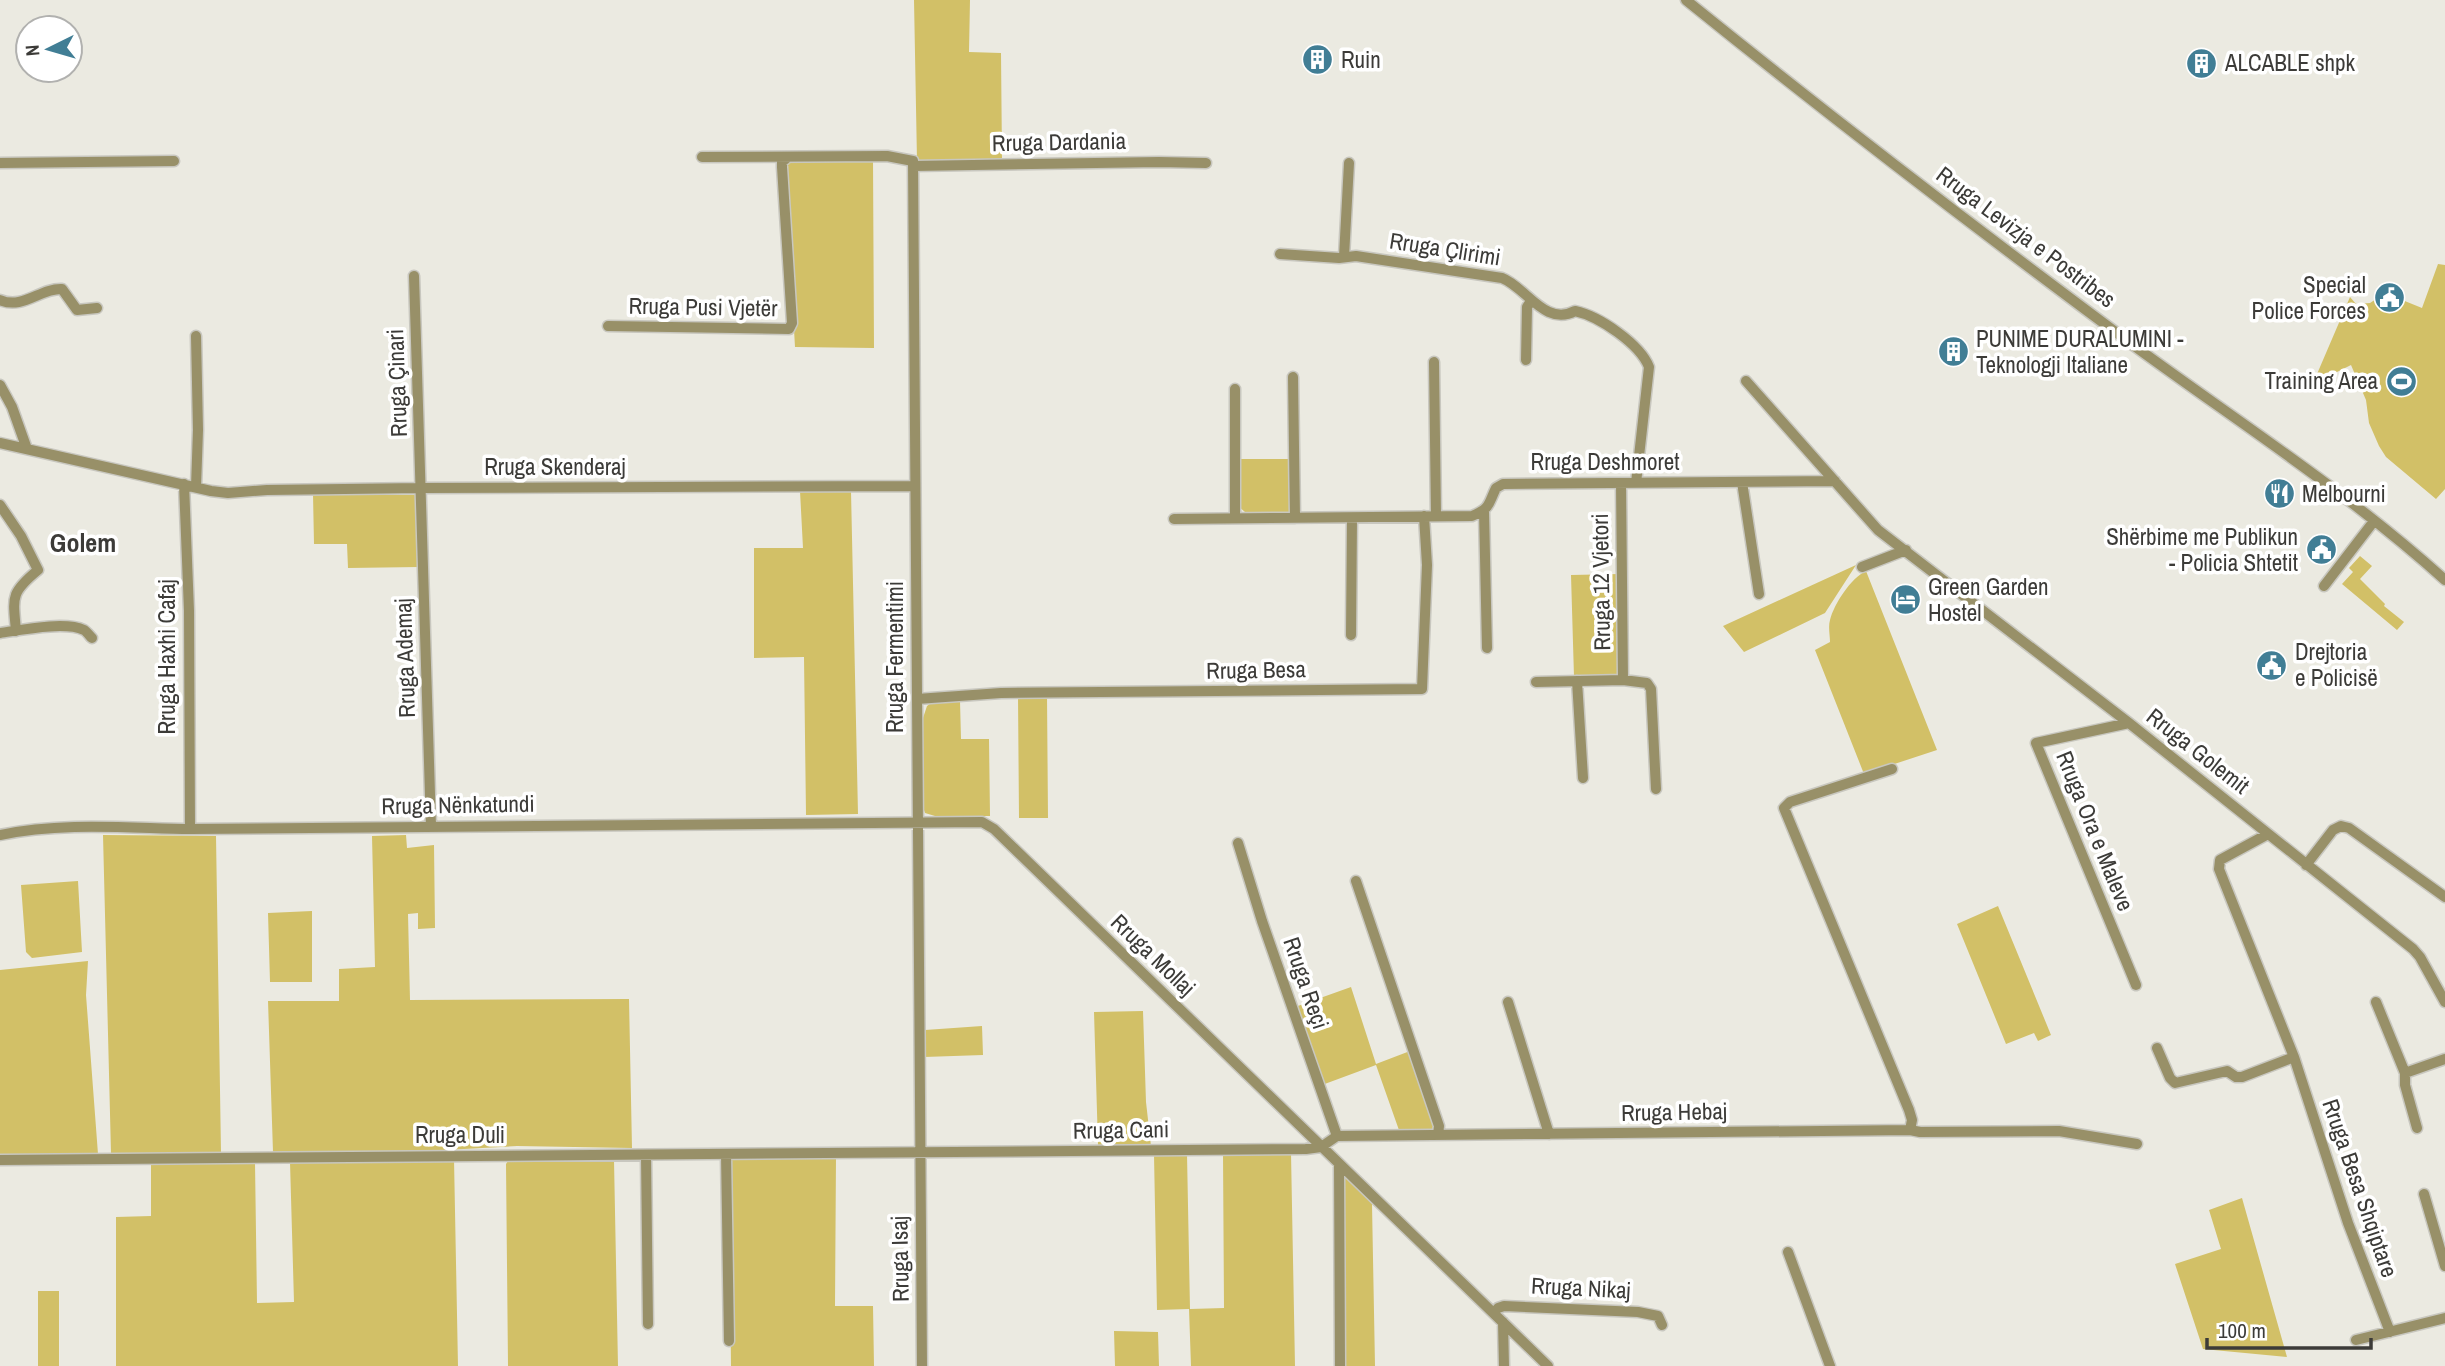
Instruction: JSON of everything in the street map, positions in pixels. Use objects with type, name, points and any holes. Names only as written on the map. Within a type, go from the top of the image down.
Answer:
[{"type":"street","name":"Rruga Levizja e Postribes","points":[[1686,0],[1956,211],[2374,521],[2445,580]]},
{"type":"street","name":"Rruga Pusi Vjetër","points":[[608,326],[789,330],[792,323],[782,167],[782,162],[788,156]]},
{"type":"street","points":[[702,157],[887,156],[913,164]]},
{"type":"street","points":[[0,163],[174,161]]},
{"type":"street","name":"Rruga Dardania","points":[[913,164],[1206,163]]},
{"type":"street","points":[[1344,257],[1349,163]]},
{"type":"street","name":"Rruga Fermentimi","points":[[913,164],[920,1153]]},
{"type":"street","name":"Rruga Çlirimi","points":[[1280,254],[1356,257],[1412,263],[1502,278],[1514,282],[1531,301],[1549,312],[1567,315],[1575,311],[1593,316],[1642,353],[1649,367],[1636,483]]},
{"type":"street","name":"Rruga Çinari","points":[[415,276],[421,488]]},
{"type":"street","points":[[0,300],[19,302],[48,291],[62,289],[77,310],[97,308]]},
{"type":"street","points":[[1526,360],[1527,307],[1531,301]]},
{"type":"street","points":[[196,336],[196,487]]},
{"type":"street","points":[[1430,516],[1434,362]]},
{"type":"street","points":[[1293,377],[1295,518]]},
{"type":"street","name":"Rruga Golemit","points":[[1745,381],[1878,530],[2129,723],[2413,949],[2445,1002]]},
{"type":"street","points":[[0,385],[12,407],[27,449]]},
{"type":"street","points":[[1235,389],[1235,517]]},
{"type":"street","name":"Rruga Skenderaj","points":[[0,443],[228,493],[421,488],[915,486]]},
{"type":"street","name":"Rruga Deshmoret","points":[[1484,511],[1490,505],[1496,488],[1503,484],[1835,481]]},
{"type":"street","name":"Rruga 12 Vjetori","points":[[1621,482],[1623,681]]},
{"type":"street","points":[[1742,482],[1759,594]]},
{"type":"street","name":"Rruga Haxhi Cafaj","points":[[184,484],[189,611],[190,829]]},
{"type":"street","name":"Rruga Ademaj","points":[[421,488],[431,827]]},
{"type":"street","points":[[0,505],[21,536],[38,570],[16,590],[13,602],[16,631]]},
{"type":"street","points":[[1174,519],[1472,516],[1484,511],[1487,648]]},
{"type":"street","name":"Rruga Besa","points":[[917,699],[1001,692],[1422,689],[1430,516]]},
{"type":"street","points":[[1351,635],[1352,518]]},
{"type":"street","points":[[2324,586],[2374,521]]},
{"type":"street","points":[[1862,567],[1906,550]]},
{"type":"street","points":[[0,633],[72,628],[85,631],[92,638]]},
{"type":"street","name":"Rruga 12 Vjetori","points":[[1577,681],[1583,778]]},
{"type":"street","name":"Rruga 12 Vjetori","points":[[1536,682],[1647,683],[1651,689],[1656,789]]},
{"type":"street","name":"Rruga Ora e Maleve","points":[[2129,723],[2036,743],[2136,985]]},
{"type":"street","points":[[1892,769],[1790,802],[1784,808],[1909,1110],[1912,1120],[1910,1130]]},
{"type":"street","name":"Rruga Nënkatundi","points":[[0,835],[51,827],[190,829],[918,821]]},
{"type":"street","name":"Rruga Mollaj","points":[[918,821],[982,822],[993,829],[1548,1366]]},
{"type":"street","points":[[2306,865],[2333,830],[2341,825],[2445,897]]},
{"type":"street","name":"Rruga Besa Shqiptare","points":[[2268,834],[2220,860],[2218,864],[2294,1057],[2347,1223],[2390,1332]]},
{"type":"street","name":"Rruga Reçi","points":[[1238,843],[1262,921],[1337,1136]]},
{"type":"street","points":[[1356,881],[1439,1126],[1438,1135]]},
{"type":"street","points":[[1508,1002],[1549,1134]]},
{"type":"street","points":[[2376,1002],[2405,1073],[2405,1085],[2417,1128]]},
{"type":"street","points":[[2157,1048],[2170,1078],[2175,1083],[2227,1071],[2236,1077],[2242,1077],[2294,1057]]},
{"type":"street","points":[[2405,1073],[2445,1059]]},
{"type":"street","name":"Rruga Hebaj","points":[[1337,1136],[2059,1131],[2137,1144]]},
{"type":"street","points":[[1321,1147],[1337,1136]]},
{"type":"street","name":"Rruga Cani","points":[[920,1153],[1321,1147]]},
{"type":"street","name":"Rruga Duli","points":[[0,1160],[920,1153]]},
{"type":"street","name":"Rruga Isaj","points":[[920,1153],[922,1366]]},
{"type":"street","points":[[726,1154],[729,1341]]},
{"type":"street","points":[[646,1155],[648,1324]]},
{"type":"street","points":[[1339,1164],[1340,1366]]},
{"type":"street","points":[[2424,1194],[2445,1266]]},
{"type":"street","points":[[1788,1252],[1830,1366]]},
{"type":"street","name":"Rruga Nikaj","points":[[1494,1313],[1497,1308],[1504,1306],[1638,1312],[1658,1316],[1662,1325]]},
{"type":"street","points":[[2356,1340],[2445,1318]]},
{"type":"street","points":[[1503,1322],[1504,1366]]},
{"type":"shaded area","points":[[914,0],[970,0],[969,52],[1001,53],[1002,159],[917,161]]},
{"type":"shaded area","points":[[873,159],[874,348],[795,347],[785,170],[788,162]]},
{"type":"shaded area","name":"Training Area","points":[[2438,264],[2445,265],[2445,489],[2436,499],[2386,457],[2379,446],[2369,423],[2366,400],[2351,365],[2317,382],[2314,381],[2350,297],[2356,304],[2370,303],[2385,293],[2422,308]]},
{"type":"shaded area","points":[[1239,459],[1292,459],[1291,514],[1245,512],[1238,506]]},
{"type":"shaded area","points":[[800,491],[851,491],[858,814],[806,815],[804,657],[754,658],[754,548],[803,548]]},
{"type":"shaded area","points":[[313,494],[419,495],[419,567],[348,568],[347,544],[314,544]]},
{"type":"shaded area","points":[[2360,556],[2372,566],[2360,579],[2384,606],[2404,622],[2397,630],[2342,584],[2353,572],[2349,568]]},
{"type":"shaded area","points":[[1856,565],[1825,613],[1744,652],[1723,626]]},
{"type":"shaded area","points":[[1866,571],[1937,750],[1864,774],[1815,650],[1830,642],[1829,623],[1835,607],[1849,585]]},
{"type":"shaded area","points":[[1619,574],[1618,673],[1616,676],[1574,677],[1571,575]]},
{"type":"shaded area","points":[[1047,695],[1048,818],[1019,818],[1018,696]]},
{"type":"shaded area","points":[[934,701],[960,701],[961,739],[989,739],[990,816],[935,816],[925,813],[922,721],[927,706]]},
{"type":"shaded area","points":[[103,835],[216,836],[221,1153],[111,1153]]},
{"type":"shaded area","points":[[406,835],[407,848],[434,845],[435,928],[418,929],[418,913],[408,914],[410,1000],[629,999],[632,1148],[517,1146],[427,1151],[273,1152],[268,1001],[339,1001],[339,969],[375,967],[372,836]]},
{"type":"shaded area","points":[[78,881],[82,952],[32,958],[26,952],[21,885]]},
{"type":"shaded area","points":[[1998,906],[2051,1035],[2038,1041],[2034,1033],[2006,1044],[1957,924]]},
{"type":"shaded area","points":[[312,911],[312,982],[270,982],[268,913]]},
{"type":"shaded area","points":[[88,961],[86,995],[98,1154],[0,1155],[0,970]]},
{"type":"shaded area","points":[[1351,987],[1376,1064],[1410,1051],[1435,1121],[1431,1132],[1400,1133],[1376,1065],[1322,1085],[1295,1007]]},
{"type":"shaded area","points":[[1143,1011],[1146,1102],[1151,1146],[1098,1145],[1094,1012]]},
{"type":"shaded area","points":[[982,1026],[983,1055],[924,1057],[925,1030]]},
{"type":"shaded area","points":[[1291,1153],[1295,1366],[1191,1366],[1189,1309],[1157,1310],[1154,1155],[1187,1154],[1190,1309],[1224,1308],[1223,1154]]},
{"type":"shaded area","points":[[836,1157],[835,1306],[873,1306],[874,1366],[731,1366],[731,1158]]},
{"type":"shaded area","points":[[454,1159],[458,1366],[116,1366],[116,1217],[151,1216],[151,1164],[255,1163],[257,1303],[294,1302],[290,1162]]},
{"type":"shaded area","points":[[614,1160],[618,1366],[508,1366],[506,1164],[508,1161]]},
{"type":"shaded area","points":[[1346,1178],[1372,1204],[1375,1366],[1344,1366],[1343,1179]]},
{"type":"shaded area","points":[[2242,1198],[2287,1357],[2203,1349],[2175,1264],[2221,1249],[2209,1210]]},
{"type":"shaded area","points":[[38,1291],[59,1291],[59,1366],[38,1366]]},
{"type":"shaded area","points":[[1114,1331],[1158,1332],[1159,1366],[1115,1366]]},
{"type":"place","name":"Ruin","points":[[1318,60]]},
{"type":"place","name":"ALCABLE shpk","points":[[2202,63]]},
{"type":"place","name":"Special Police Forces","points":[[2389,298]]},
{"type":"place","name":"PUNIME DURALUMINI - Teknologji Italiane","points":[[1953,352]]},
{"type":"place","name":"Training Area","points":[[2401,381]]},
{"type":"place","name":"Melbourni","points":[[2279,494]]},
{"type":"place","name":"Shërbime me Publikun - Policia Shtetit","points":[[2321,550]]},
{"type":"place","name":"Green Garden Hostel","points":[[1905,600]]},
{"type":"place","name":"Drejtoria e Policisë","points":[[2272,665]]},
{"type":"district","name":"Golem","points":[[83,543]]}]
